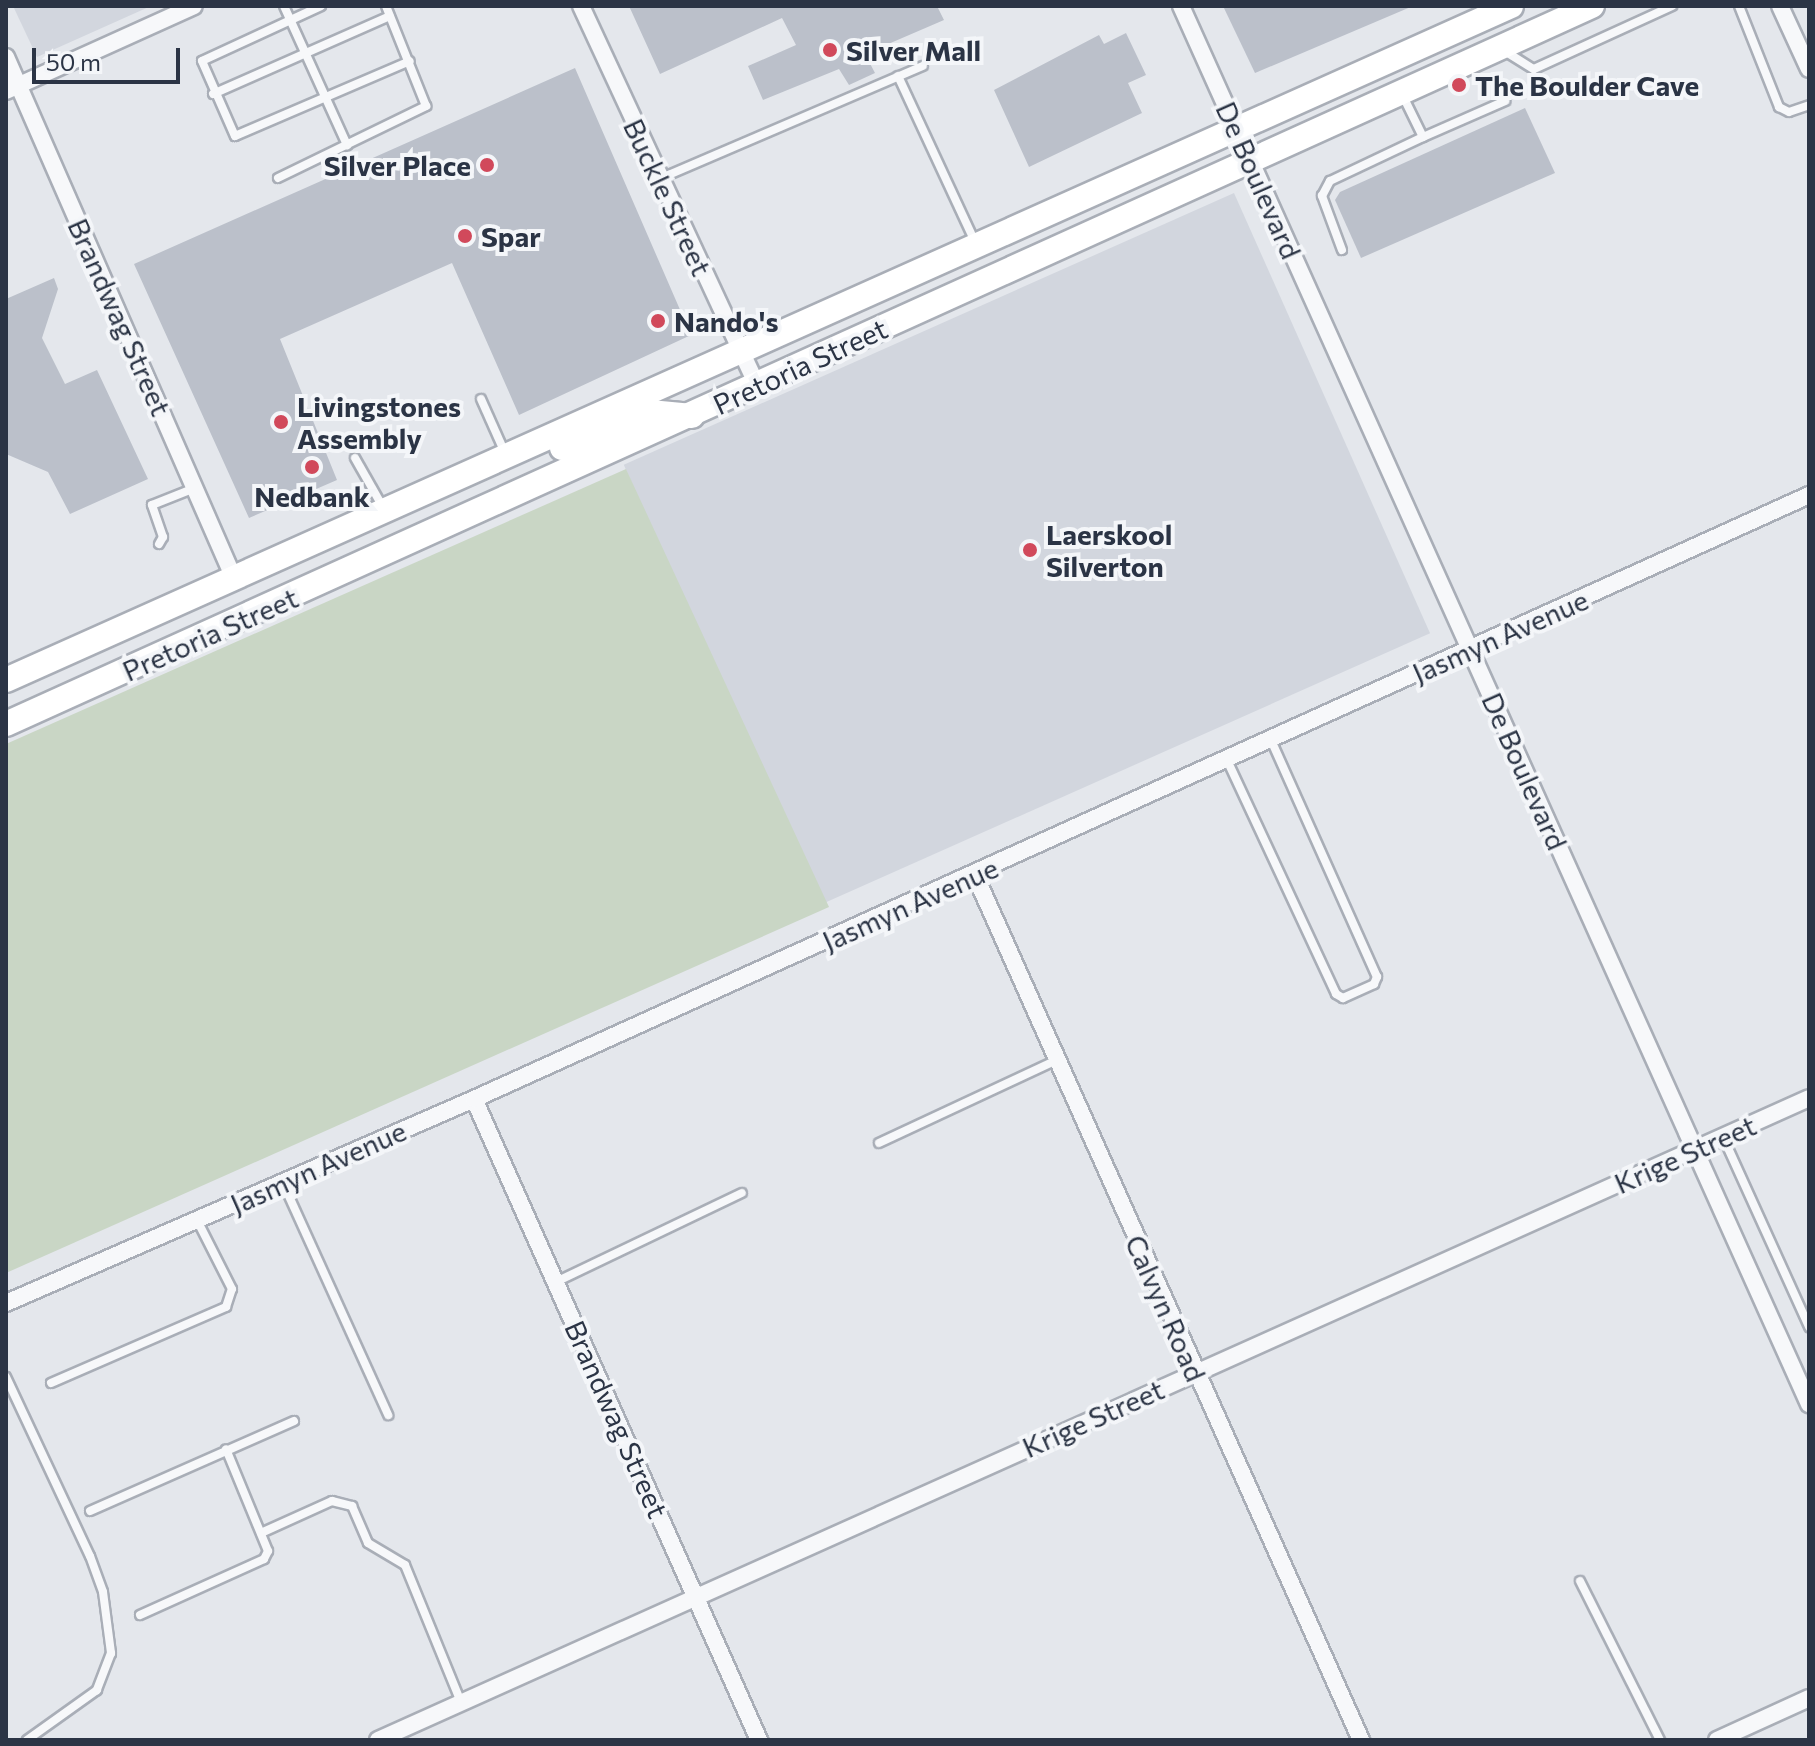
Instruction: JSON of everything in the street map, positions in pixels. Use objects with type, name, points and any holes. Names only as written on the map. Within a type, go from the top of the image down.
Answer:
[{"type":"main road","name":"Pretoria Street","points":[[6,680],[1511,6]]},
{"type":"main road","name":"Pretoria Street","points":[[6,724],[692,416],[1248,157],[1592,6]]},
{"type":"main road","points":[[384,509],[393,515],[415,513],[650,412],[692,416]]},
{"type":"street","points":[[12,88],[194,6]]},
{"type":"street","name":"Buckle Street","points":[[581,6],[658,179],[757,386]]},
{"type":"street","name":"De Boulevard","points":[[1181,6],[1809,1404]]},
{"type":"street","points":[[1780,6],[1809,69]]},
{"type":"street","name":"Brandwag Street","points":[[6,57],[12,88],[233,576]]},
{"type":"street","name":"Jasmyn Avenue","points":[[6,1303],[474,1099],[975,875],[1809,495]]},
{"type":"street","name":"Calvyn Road","points":[[975,875],[1194,1372],[1361,1740]]},
{"type":"street","name":"Krige Street","points":[[378,1740],[1809,1098]]},
{"type":"street","name":"Brandwag Street","points":[[474,1099],[759,1740]]},
{"type":"street","points":[[1717,1740],[1809,1698]]},
{"type":"lane","points":[[284,6],[347,145]]},
{"type":"lane","points":[[321,6],[202,61],[230,132],[240,137],[410,61]]},
{"type":"lane","points":[[278,178],[426,106],[386,6]]},
{"type":"lane","points":[[1499,47],[1534,69],[1672,6]]},
{"type":"lane","points":[[1739,6],[1779,107],[1789,112],[1809,105]]},
{"type":"lane","points":[[213,94],[390,16]]},
{"type":"lane","points":[[658,179],[923,66]]},
{"type":"lane","points":[[898,76],[976,244]]},
{"type":"lane","points":[[1401,92],[1423,137]]},
{"type":"lane","points":[[1342,250],[1322,196],[1330,181],[1505,101]]},
{"type":"lane","points":[[481,399],[506,455]]},
{"type":"lane","points":[[355,458],[384,509]]},
{"type":"lane","points":[[159,544],[162,534],[152,505],[195,487]]},
{"type":"lane","points":[[1227,760],[1338,997],[1374,984],[1377,977],[1271,740]]},
{"type":"lane","points":[[879,1143],[1057,1060]]},
{"type":"lane","points":[[1723,1137],[1809,1327]]},
{"type":"lane","points":[[283,1182],[388,1415]]},
{"type":"lane","points":[[556,1282],[742,1193]]},
{"type":"lane","points":[[51,1383],[226,1307],[232,1289],[197,1219]]},
{"type":"lane","points":[[6,1377],[48,1459],[103,1592],[111,1653],[97,1690],[27,1740]]},
{"type":"lane","points":[[90,1511],[294,1421]]},
{"type":"lane","points":[[140,1615],[255,1566],[268,1551],[226,1449]]},
{"type":"lane","points":[[261,1533],[332,1501],[352,1506],[368,1543],[405,1565],[461,1702]]},
{"type":"lane","points":[[1580,1581],[1660,1740]]},
{"type":"shaded area","points":[[13,6],[151,6],[37,57]]},
{"type":"shaded area","name":"Laerskool Silverton","points":[[1234,193],[1430,633],[820,905],[624,465]]},
{"type":"green space","points":[[626,469],[829,907],[6,1273],[6,744]]},
{"type":"building","name":"Silver Mall","points":[[629,6],[937,6],[944,20],[865,54],[875,73],[849,85],[839,69],[763,100],[748,66],[796,45],[782,18],[660,74]]},
{"type":"building","points":[[1223,6],[1413,6],[1255,73]]},
{"type":"building","points":[[1126,33],[1146,75],[1128,83],[1142,113],[1029,167],[994,90],[1099,35],[1104,44]]},
{"type":"building","name":"Silver Place","points":[[575,68],[691,335],[519,415],[452,263],[280,339],[337,480],[249,518],[134,264]]},
{"type":"building","points":[[1525,108],[1555,173],[1361,258],[1335,200],[1340,192]]},
{"type":"building","points":[[54,278],[58,289],[42,338],[65,384],[97,370],[148,479],[70,514],[48,472],[6,454],[6,299]]},
{"type":"place","name":"Silver Mall","points":[[830,50]]},
{"type":"place","name":"The Boulder Cave","points":[[1459,85]]},
{"type":"place","name":"Silver Place","points":[[487,165]]},
{"type":"place","name":"Spar","points":[[465,236]]},
{"type":"place","name":"Nando's","points":[[658,321]]},
{"type":"place","name":"Livingstones Assembly","points":[[281,422]]},
{"type":"place","name":"Nedbank","points":[[312,467]]},
{"type":"place","name":"Laerskool Silverton","points":[[1030,550]]}]
